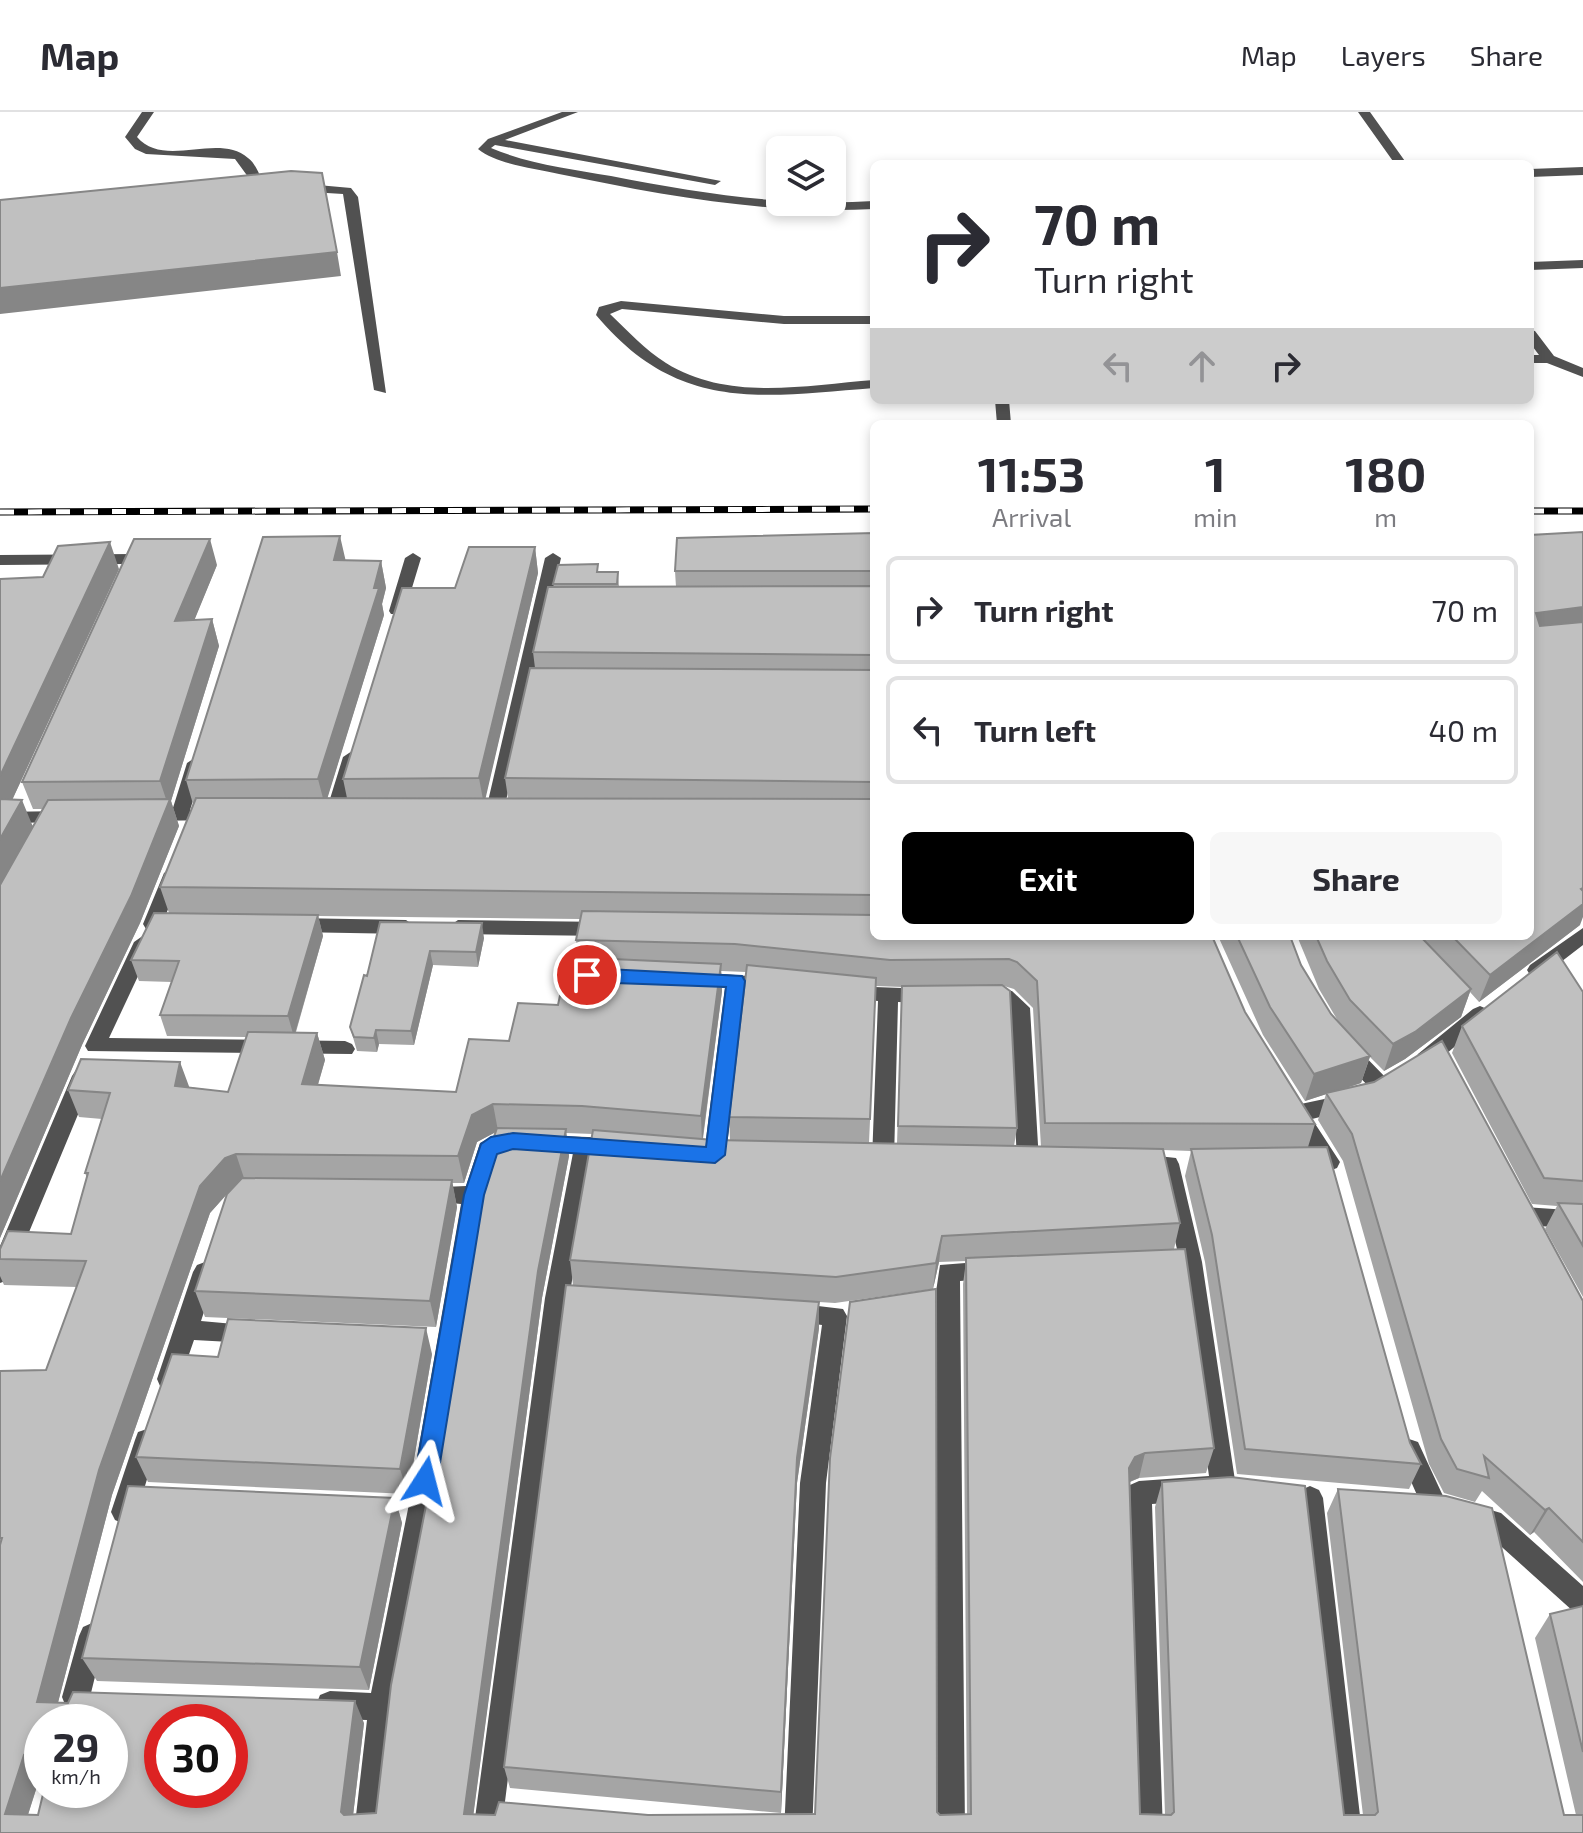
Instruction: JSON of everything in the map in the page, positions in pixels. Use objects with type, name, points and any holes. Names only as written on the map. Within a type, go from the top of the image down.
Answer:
[{"type":"street","points":[[148,112],[131,137],[140,148],[153,152],[227,154],[248,163],[258,182],[270,186],[316,185],[347,191],[352,197],[381,390]]},
{"type":"street","points":[[572,112],[492,141],[484,149],[501,157],[730,199],[783,206],[870,205]]},
{"type":"street","points":[[1364,112],[1398,160]]},
{"type":"street","points":[[492,141],[715,181]]},
{"type":"street","points":[[1534,173],[1583,171]]},
{"type":"street","points":[[1534,266],[1583,264]]},
{"type":"street","points":[[870,320],[784,320],[621,305],[604,310],[603,315],[665,369],[704,385],[768,392],[870,384]]},
{"type":"street","points":[[1534,339],[1549,359]]},
{"type":"street","points":[[1534,359],[1549,359],[1583,373]]},
{"type":"street","points":[[390,633],[413,558]]},
{"type":"street","points":[[494,814],[532,687],[551,606],[553,558]]},
{"type":"street","points":[[12,581],[24,559]]},
{"type":"street","points":[[0,560],[134,559],[121,588]]},
{"type":"street","points":[[334,815],[357,739]]},
{"type":"street","points":[[0,1273],[95,1046],[153,924],[182,849],[202,741]]},
{"type":"street","points":[[13,813],[46,824],[79,817]]},
{"type":"street","points":[[122,817],[241,815]]},
{"type":"street","points":[[153,924],[184,924]]},
{"type":"street","points":[[278,925],[623,929]]},
{"type":"street","points":[[1524,981],[1583,935]]},
{"type":"street","points":[[676,979],[797,987]]},
{"type":"street","points":[[715,1155],[736,981]]},
{"type":"street","points":[[827,990],[888,997],[1005,996],[1020,1008],[1028,1162]]},
{"type":"street","points":[[883,1160],[888,997]]},
{"type":"street","points":[[1297,1114],[1355,1100],[1440,1058],[1472,1011],[1500,998]]},
{"type":"street","points":[[1332,1034],[1382,1087]]},
{"type":"street","points":[[95,1046],[345,1049]]},
{"type":"street","points":[[1281,1091],[1329,1162],[1337,1192]]},
{"type":"street","points":[[368,1833],[382,1707],[421,1509],[440,1340],[488,1149],[498,1143],[643,1149]]},
{"type":"street","points":[[520,1807],[488,1819],[557,1298],[585,1145]]},
{"type":"street","points":[[686,1153],[746,1156]]},
{"type":"street","points":[[852,1159],[912,1160]]},
{"type":"street","points":[[999,1162],[1059,1162]]},
{"type":"street","points":[[1299,1162],[1329,1162]]},
{"type":"street","points":[[1121,1163],[1197,1163]]},
{"type":"street","points":[[1168,1164],[1191,1262],[1223,1487]]},
{"type":"street","points":[[413,1194],[474,1195]]},
{"type":"street","points":[[1538,1244],[1519,1210],[1583,1220]]},
{"type":"street","points":[[117,1539],[128,1496],[214,1243]]},
{"type":"street","points":[[1161,1264],[1191,1262]]},
{"type":"street","points":[[951,1833],[948,1272],[1009,1270]]},
{"type":"street","points":[[557,1298],[588,1300]]},
{"type":"street","points":[[909,1307],[948,1299]]},
{"type":"street","points":[[773,1312],[835,1316],[864,1313]]},
{"type":"street","points":[[767,1829],[798,1832],[813,1483],[835,1316]]},
{"type":"street","points":[[186,1330],[278,1334]]},
{"type":"street","points":[[1401,1421],[1414,1467],[1434,1505]]},
{"type":"street","points":[[1149,1833],[1139,1493],[1223,1487],[1252,1491]]},
{"type":"street","points":[[1281,1494],[1341,1500]]},
{"type":"street","points":[[128,1496],[159,1497]]},
{"type":"street","points":[[1310,1498],[1348,1833]]},
{"type":"street","points":[[1403,1504],[1434,1505],[1492,1521],[1583,1603]]},
{"type":"street","points":[[390,1507],[421,1509]]},
{"type":"street","points":[[1492,1521],[1503,1568]]},
{"type":"street","points":[[74,1704],[98,1611]]},
{"type":"street","points":[[89,1704],[106,1698]]},
{"type":"street","points":[[305,1704],[382,1707]]},
{"type":"building","points":[[291,171],[322,173],[337,252],[0,288],[0,200]]},
{"type":"building","points":[[1583,532],[1583,607],[1536,613],[1540,626],[1583,622],[1583,904],[1490,975],[1456,940],[1534,940],[1534,535]]},
{"type":"building","points":[[870,533],[870,571],[675,571],[677,538]]},
{"type":"building","points":[[340,536],[334,560],[381,561],[374,588],[379,588],[318,779],[186,780],[263,537]]},
{"type":"building","points":[[134,539],[210,539],[175,621],[212,619],[160,781],[22,782]]},
{"type":"building","points":[[110,542],[0,776],[0,579],[43,577],[58,546]]},
{"type":"building","points":[[469,547],[535,547],[479,778],[343,779],[402,588],[455,588]]},
{"type":"building","points":[[598,564],[597,572],[618,572],[617,584],[553,584],[558,565]]},
{"type":"building","points":[[870,586],[870,655],[533,652],[548,587]]},
{"type":"building","points":[[530,668],[870,670],[870,782],[505,778]]},
{"type":"building","points":[[196,798],[870,799],[870,895],[160,887]]},
{"type":"building","points":[[0,799],[22,800],[0,839]]},
{"type":"building","points":[[170,799],[131,896],[71,1018],[0,1181],[0,885],[48,800]]},
{"type":"building","points":[[582,911],[870,915],[870,940],[1214,940],[1245,1012],[1315,1124],[1045,1123],[1037,981],[1017,962],[1009,959],[890,960],[735,944],[576,940]]},
{"type":"building","points":[[154,913],[318,915],[288,1016],[160,1015],[179,961],[131,960]]},
{"type":"building","points":[[380,922],[482,923],[476,952],[430,951],[411,1031],[376,1030],[374,1038],[354,1037],[350,1027]]},
{"type":"building","points":[[1239,940],[1292,940],[1301,965],[1331,1014],[1370,1056],[1314,1074],[1270,1007]]},
{"type":"building","points":[[1318,940],[1424,940],[1471,989],[1415,1032],[1393,1044],[1350,1000]]},
{"type":"building","points":[[1557,952],[1583,992],[1583,1181],[1544,1178],[1462,1026]]},
{"type":"building","points":[[568,957],[721,964],[701,1116],[582,1106],[493,1104],[472,1115],[458,1156],[236,1154],[225,1158],[200,1186],[99,1470],[37,1702],[68,1703],[73,1692],[355,1701],[341,1812],[344,1815],[376,1813],[391,1685],[430,1485],[483,1169],[497,1128],[566,1129],[538,1271],[464,1814],[495,1815],[499,1802],[648,1815],[815,1814],[830,1458],[850,1302],[936,1289],[937,1812],[940,1815],[971,1814],[966,1258],[1185,1249],[1214,1448],[1145,1453],[1135,1457],[1129,1468],[1140,1814],[1171,1815],[1174,1812],[1162,1482],[1231,1477],[1305,1486],[1344,1815],[1375,1815],[1378,1812],[1338,1489],[1446,1496],[1492,1508],[1564,1815],[1583,1815],[1583,1833],[0,1833],[0,1371],[46,1370],[86,1261],[0,1259],[0,1249],[8,1231],[71,1234],[88,1173],[85,1173],[110,1093],[68,1090],[81,1059],[180,1062],[175,1086],[228,1092],[248,1032],[317,1033],[302,1084],[456,1092],[469,1039],[509,1041],[518,1003],[558,1005]]},
{"type":"building","points":[[747,965],[876,978],[870,1119],[729,1117]]},
{"type":"building","points":[[1002,985],[1010,991],[1017,1128],[898,1126],[902,986]]},
{"type":"building","points":[[1442,1041],[1583,1301],[1583,1542],[1549,1508],[1545,1510],[1484,1456],[1489,1478],[1457,1469],[1441,1439],[1352,1134],[1326,1093],[1374,1082]]},
{"type":"building","points":[[593,1130],[714,1140],[1163,1149],[1180,1223],[942,1236],[936,1263],[836,1277],[570,1260]]},
{"type":"building","points":[[1327,1147],[1410,1443],[1421,1464],[1245,1449],[1212,1235],[1191,1149]]},
{"type":"building","points":[[242,1178],[452,1180],[430,1301],[195,1291],[227,1194]]},
{"type":"building","points":[[1558,1203],[1583,1204],[1583,1246]]},
{"type":"building","points":[[566,1285],[819,1302],[797,1458],[781,1792],[504,1767]]},
{"type":"building","points":[[228,1319],[426,1328],[400,1469],[136,1457],[172,1354],[218,1357]]},
{"type":"building","points":[[128,1486],[395,1498],[360,1667],[82,1658]]},
{"type":"building","points":[[1583,1606],[1583,1752],[1550,1614]]},
{"type":"railway","points":[[0,512],[870,509]]},
{"type":"railway","points":[[1534,511],[1583,511]]},
{"type":"route","points":[[425,1481],[474,1195],[488,1149],[498,1143],[513,1141],[715,1155],[736,981],[587,975]]}]
